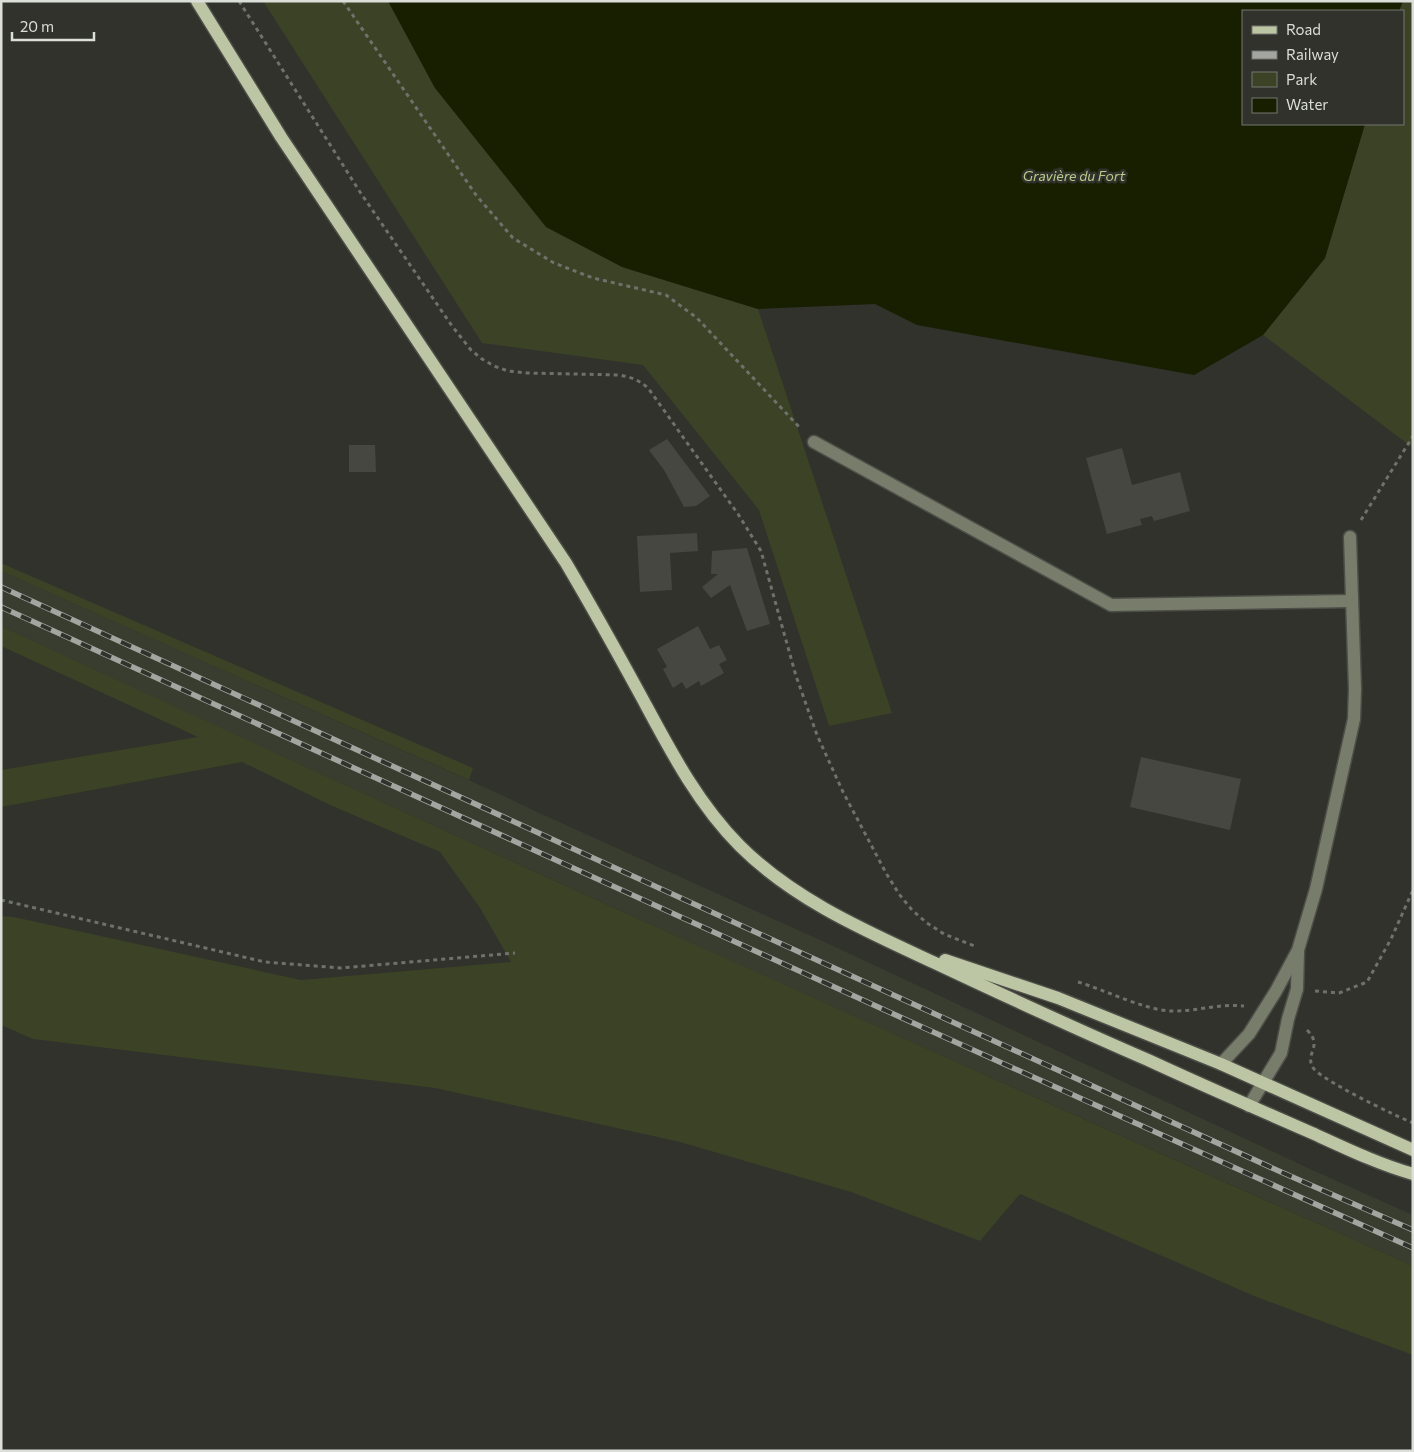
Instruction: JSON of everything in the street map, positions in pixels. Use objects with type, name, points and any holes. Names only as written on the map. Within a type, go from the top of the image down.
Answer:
[{"type":"main road","points":[[197,1],[281,137],[566,564],[606,632],[665,741],[694,788],[714,816],[739,845],[766,870],[793,889],[824,908],[890,942],[1032,1009],[1249,1106],[1413,1174]]},
{"type":"main road","points":[[890,942],[1058,998],[1221,1064],[1413,1150]]},
{"type":"lane","points":[[814,442],[1111,605],[1352,601]]},
{"type":"lane","points":[[1221,1064],[1249,1034],[1276,991],[1298,950],[1316,889],[1354,719],[1355,689],[1350,538]]},
{"type":"lane","points":[[1249,1106],[1281,1052],[1297,989],[1298,950]]},
{"type":"path","points":[[240,1],[360,192],[452,326],[471,350],[488,363],[508,371],[630,377],[643,383],[657,400],[738,514],[761,551],[796,676],[817,735],[842,792],[886,873],[912,910],[927,923],[944,934],[979,948]]},
{"type":"path","points":[[343,1],[476,195],[513,238],[554,262],[593,278],[666,295],[697,318],[814,442]]},
{"type":"path","points":[[1350,538],[1413,436]]},
{"type":"path","points":[[1297,989],[1339,993],[1367,982],[1392,939],[1413,890]]},
{"type":"path","points":[[1,900],[266,962],[341,968],[515,953]]},
{"type":"path","points":[[1077,982],[1141,1004],[1169,1011],[1248,1006]]},
{"type":"path","points":[[1302,1027],[1312,1034],[1314,1040],[1311,1059],[1312,1066],[1316,1072],[1413,1123]]},
{"type":"shaded area","points":[[1,571],[504,796],[831,945],[1308,1168],[1413,1215],[1413,1266],[742,966],[1,626]]},
{"type":"green space","points":[[263,1],[388,1],[435,88],[622,267],[758,309],[892,713],[829,726],[759,510],[643,365],[482,343]]},
{"type":"green space","points":[[1403,1],[1413,1],[1413,448],[1263,335],[1325,258],[1365,125],[1404,125],[1404,10],[1399,10]]},
{"type":"green space","points":[[1,563],[473,768],[469,780],[1,571]]},
{"type":"green space","points":[[1,626],[705,949],[1413,1266],[1413,1355],[1254,1296],[1020,1194],[980,1241],[851,1192],[680,1142],[435,1088],[33,1039],[1,1025],[1,916],[14,917],[301,980],[511,962],[480,908],[440,852],[330,805],[242,762],[1,807],[1,770],[198,737],[1,646]]},
{"type":"water","name":"Gravière du Fort","points":[[388,1],[1403,1],[1399,10],[1242,10],[1242,125],[1365,125],[1325,258],[1263,335],[1194,375],[917,325],[875,304],[758,309],[622,267],[546,227],[435,88]]},
{"type":"building","points":[[667,439],[710,496],[696,506],[684,507],[664,470],[649,450]]},
{"type":"building","points":[[349,445],[375,445],[376,472],[349,472]]},
{"type":"building","points":[[1122,448],[1132,485],[1180,472],[1190,511],[1154,521],[1152,516],[1140,519],[1142,525],[1107,534],[1086,458]]},
{"type":"building","points":[[697,533],[698,551],[670,553],[672,590],[640,592],[637,536]]},
{"type":"building","points":[[747,548],[770,624],[747,631],[730,585],[711,598],[702,587],[718,574],[711,574],[712,551]]},
{"type":"building","points":[[698,626],[710,649],[719,645],[727,660],[719,664],[724,673],[701,686],[699,681],[686,689],[682,682],[673,688],[663,669],[667,667],[657,649]]},
{"type":"building","points":[[1141,757],[1241,779],[1230,830],[1130,807]]},
{"type":"railway","points":[[1,587],[1281,1172],[1413,1230]]},
{"type":"railway","points":[[1,607],[911,1022],[1413,1248]]}]
